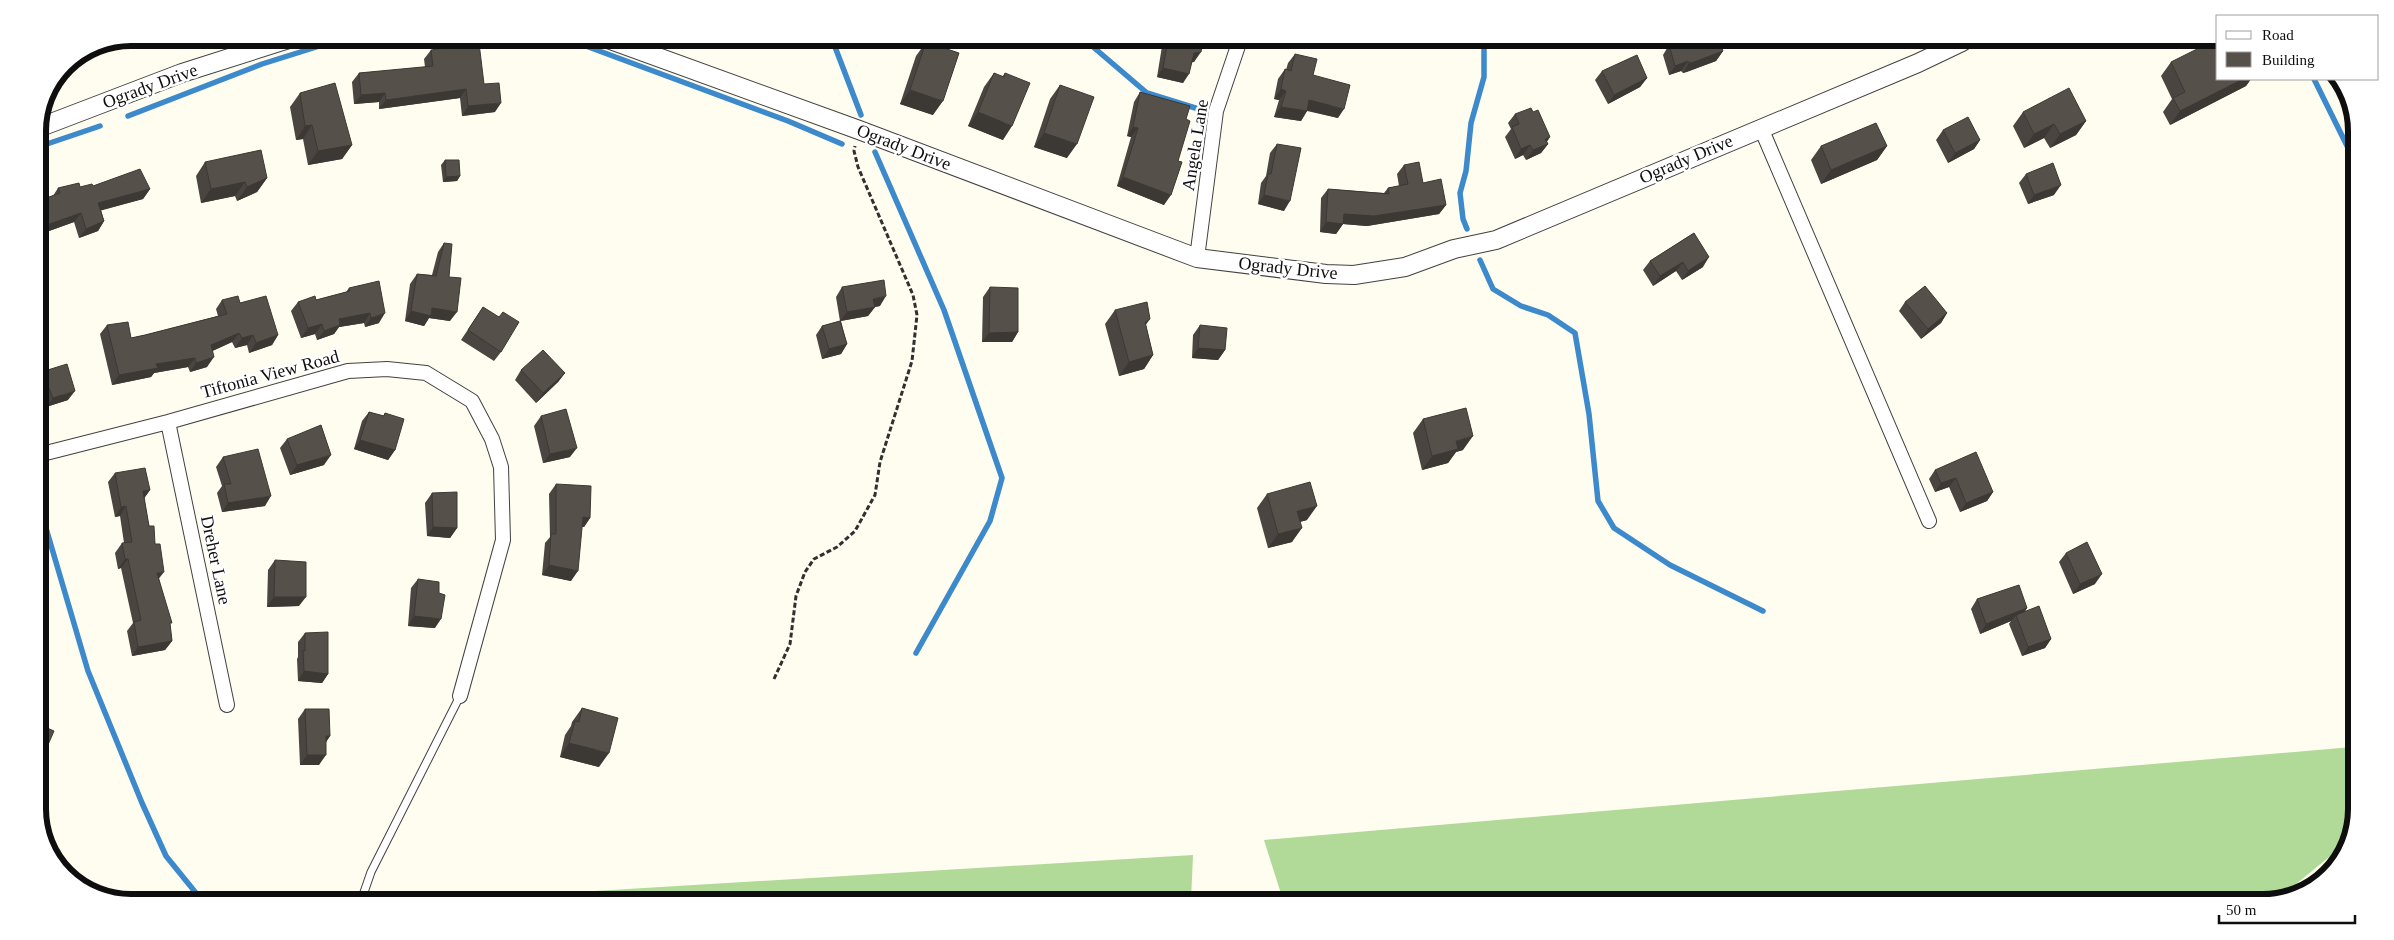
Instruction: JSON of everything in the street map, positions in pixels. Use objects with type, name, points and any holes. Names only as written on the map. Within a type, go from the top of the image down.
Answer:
[{"type":"street","name":"Ogrady Drive","points":[[47,125],[182,73],[267,46]]},
{"type":"street","name":"Ogrady Drive","points":[[627,46],[859,130],[1197,258],[1326,274],[1354,275],[1405,268],[1454,248],[1496,240],[1918,63],[1954,46]]},
{"type":"street","name":"Angela Lane","points":[[1197,258],[1216,111],[1238,46]]},
{"type":"street","points":[[1761,128],[1929,521]]},
{"type":"street","name":"Tiftonia View Road","points":[[46,453],[168,422],[348,371],[388,369],[426,373],[472,401],[492,439],[501,467],[503,540],[460,696]]},
{"type":"street","name":"Dreher Lane","points":[[168,422],[227,705]]},
{"type":"lane","points":[[363,894],[371,872],[460,696]]},
{"type":"path","points":[[774,679],[790,644],[796,596],[805,572],[814,559],[837,547],[854,531],[875,495],[880,462],[912,361],[917,315],[913,295],[858,167],[854,151],[859,130]]},
{"type":"green space","points":[[2348,747],[2347,820],[2339,846],[2336,852],[2290,889],[2263,894],[1281,894],[1264,840]]},
{"type":"green space","points":[[1193,855],[1191,894],[544,894]]},
{"type":"building","points":[[458,46],[479,46],[484,84],[499,83],[501,103],[468,106],[466,89],[386,100],[385,93],[361,95],[359,73],[433,66],[431,50]]},
{"type":"building","points":[[925,46],[938,46],[959,53],[943,101],[910,90]]},
{"type":"building","points":[[1167,46],[1202,46],[1201,52],[1194,53],[1189,74],[1163,68]]},
{"type":"building","points":[[1669,46],[1721,46],[1723,51],[1694,62],[1689,63],[1688,61],[1675,66]]},
{"type":"building","points":[[2203,46],[2216,46],[2216,80],[2241,80],[2180,111],[2173,98],[2185,92],[2171,62]]},
{"type":"building","points":[[1295,54],[1317,59],[1313,75],[1350,85],[1344,109],[1309,100],[1307,111],[1281,107],[1286,91],[1281,89],[1285,69],[1291,71]]},
{"type":"building","points":[[1637,55],[1647,78],[1614,95],[1602,71]]},
{"type":"building","points":[[994,73],[1004,77],[1005,73],[1030,83],[1012,126],[978,112]]},
{"type":"building","points":[[335,83],[352,145],[318,151],[312,125],[305,126],[300,93]]},
{"type":"building","points":[[1060,85],[1094,97],[1077,144],[1044,133]]},
{"type":"building","points":[[2069,88],[2086,121],[2060,134],[2054,124],[2034,134],[2023,112]]},
{"type":"building","points":[[1140,92],[1190,106],[1186,119],[1190,121],[1178,161],[1182,162],[1171,195],[1123,177],[1138,128],[1133,127]]},
{"type":"building","points":[[1531,108],[1533,112],[1538,110],[1550,137],[1545,139],[1548,144],[1533,150],[1530,145],[1521,149],[1512,127],[1519,124],[1515,114]]},
{"type":"building","points":[[1968,117],[1980,140],[1955,153],[1943,130]]},
{"type":"building","points":[[1876,123],[1887,146],[1831,170],[1821,146]]},
{"type":"building","points":[[1277,144],[1301,148],[1290,201],[1264,195],[1268,174],[1271,174]]},
{"type":"building","points":[[261,150],[267,178],[247,187],[245,182],[211,189],[205,162]]},
{"type":"building","points":[[445,160],[459,160],[460,176],[446,177]]},
{"type":"building","points":[[1419,162],[1423,183],[1441,179],[1446,205],[1374,216],[1344,214],[1343,224],[1326,222],[1328,189],[1389,194],[1388,188],[1408,184],[1404,165]]},
{"type":"building","points":[[2053,163],[2061,185],[2034,195],[2026,174]]},
{"type":"building","points":[[140,169],[150,189],[98,203],[104,221],[86,229],[81,213],[46,225],[46,198],[60,193],[58,188],[79,183],[80,187],[92,184],[93,186]]},
{"type":"building","points":[[1694,233],[1709,257],[1688,271],[1683,262],[1660,276],[1650,261]]},
{"type":"building","points":[[444,243],[452,244],[449,277],[461,278],[457,312],[432,308],[431,316],[411,311],[417,274],[436,276]]},
{"type":"building","points":[[884,280],[886,296],[873,299],[875,307],[847,312],[842,287]]},
{"type":"building","points":[[379,281],[385,313],[371,318],[370,313],[339,319],[340,325],[324,331],[322,324],[308,328],[298,302],[315,296],[316,300],[350,291],[349,288]]},
{"type":"building","points":[[1925,286],[1947,313],[1928,329],[1905,302]]},
{"type":"building","points":[[990,287],[1018,288],[1018,332],[989,333]]},
{"type":"building","points":[[238,296],[240,303],[266,296],[278,335],[256,343],[253,335],[242,338],[239,333],[211,345],[214,357],[196,363],[195,358],[156,364],[158,368],[119,375],[107,325],[128,322],[131,338],[145,335],[227,314],[222,300]]},
{"type":"building","points":[[1147,302],[1150,319],[1145,322],[1153,355],[1129,362],[1115,310]]},
{"type":"building","points":[[483,307],[499,317],[503,312],[519,322],[501,352],[468,330]]},
{"type":"building","points":[[840,321],[847,344],[829,349],[822,326]]},
{"type":"building","points":[[1200,325],[1227,328],[1225,350],[1198,348]]},
{"type":"building","points":[[543,350],[565,373],[543,393],[521,370]]},
{"type":"building","points":[[67,364],[75,391],[53,398],[48,386],[46,387],[46,371]]},
{"type":"building","points":[[1466,408],[1473,436],[1456,441],[1458,449],[1432,456],[1423,419]]},
{"type":"building","points":[[566,409],[577,448],[550,454],[541,416]]},
{"type":"building","points":[[369,412],[384,416],[385,413],[404,419],[395,450],[360,440]]},
{"type":"building","points":[[321,425],[331,455],[297,465],[287,439]]},
{"type":"building","points":[[258,449],[271,496],[228,503],[224,484],[231,484],[223,457]]},
{"type":"building","points":[[1976,452],[1993,492],[1966,503],[1956,478],[1941,483],[1935,470]]},
{"type":"building","points":[[145,468],[150,490],[143,491],[149,526],[154,526],[155,544],[160,544],[164,572],[157,573],[172,623],[170,623],[172,641],[138,647],[134,622],[141,620],[128,559],[125,559],[122,543],[132,542],[126,506],[121,507],[115,473]]},
{"type":"building","points":[[1310,482],[1317,506],[1297,511],[1302,528],[1278,534],[1267,494]]},
{"type":"building","points":[[556,484],[591,486],[590,518],[583,517],[578,571],[549,565],[551,534],[556,534]]},
{"type":"building","points":[[457,492],[457,528],[433,527],[432,493]]},
{"type":"building","points":[[2087,542],[2102,574],[2080,584],[2066,553]]},
{"type":"building","points":[[275,560],[306,562],[306,597],[274,597]]},
{"type":"building","points":[[418,579],[439,582],[439,593],[445,595],[441,619],[414,616]]},
{"type":"building","points":[[2019,585],[2027,608],[1986,624],[1977,599]]},
{"type":"building","points":[[2039,606],[2051,639],[2028,647],[2016,615]]},
{"type":"building","points":[[328,632],[328,674],[304,671],[303,650],[305,651],[305,633]]},
{"type":"building","points":[[582,708],[618,718],[609,753],[569,743],[575,721],[579,722]]},
{"type":"building","points":[[305,709],[329,709],[330,736],[326,736],[326,755],[307,755]]},
{"type":"building","points":[[46,728],[54,731],[46,749]]},
{"type":"waterway","points":[[128,116],[262,64],[319,46]]},
{"type":"waterway","points":[[586,46],[788,121],[842,144]]},
{"type":"waterway","points":[[835,46],[861,115]]},
{"type":"waterway","points":[[1092,46],[1147,93],[1205,111]]},
{"type":"waterway","points":[[1467,229],[1463,219],[1460,193],[1466,171],[1471,123],[1484,77],[1484,46]]},
{"type":"waterway","points":[[2314,80],[2348,148]]},
{"type":"waterway","points":[[46,144],[100,126]]},
{"type":"waterway","points":[[875,152],[944,310],[1002,478],[990,521],[916,653]]},
{"type":"waterway","points":[[1480,260],[1493,289],[1521,306],[1548,315],[1575,333],[1589,414],[1598,501],[1614,528],[1670,565],[1763,611]]},
{"type":"waterway","points":[[46,528],[88,671],[142,803],[166,856],[197,894]]}]
